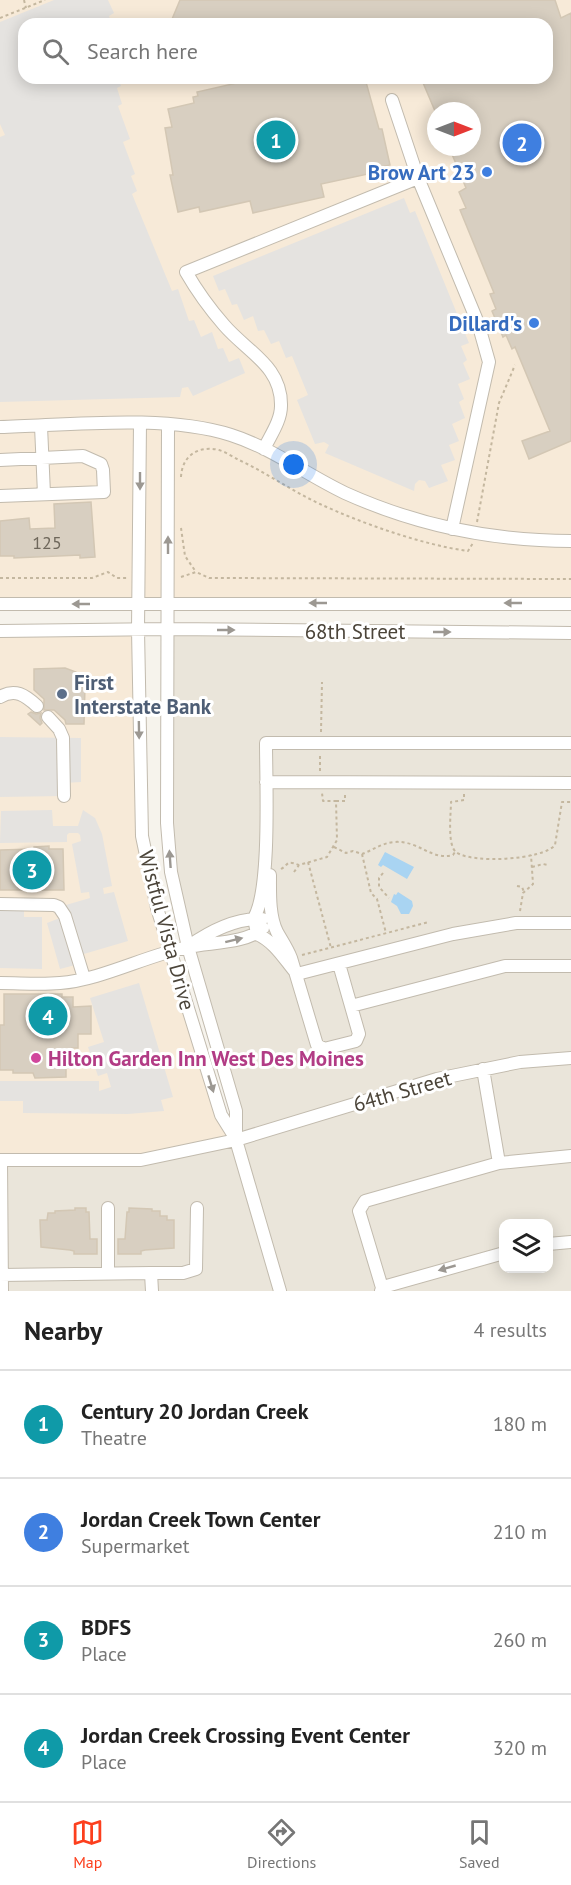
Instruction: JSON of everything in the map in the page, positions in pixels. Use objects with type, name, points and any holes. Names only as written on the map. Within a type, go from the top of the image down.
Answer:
[{"type":"street","points":[[392,100],[418,178],[478,323],[489,362],[452,529]]},
{"type":"street","points":[[264,449],[279,419],[281,408],[278,383],[269,366],[226,327],[202,298],[186,272],[418,178]]},
{"type":"street","points":[[0,428],[140,423],[212,430],[264,449],[347,494],[399,513],[452,529],[498,537],[571,541]]},
{"type":"street","name":"Wistful Vista Drive","points":[[140,423],[138,630],[142,836],[151,882],[171,952],[221,1115],[236,1140],[280,1291]]},
{"type":"street","name":"Wistful Vista Drive","points":[[168,424],[167,823],[171,872],[189,946],[236,1111],[236,1140]]},
{"type":"street","points":[[41,426],[44,494]]},
{"type":"street","points":[[0,460],[83,456],[96,460],[100,464],[103,470],[104,492],[0,496]]},
{"type":"street","name":"68th Street","points":[[0,604],[571,604]]},
{"type":"street","name":"68th Street","points":[[0,631],[168,629],[571,633]]},
{"type":"street","points":[[0,697],[8,693],[16,693],[26,696],[37,706]]},
{"type":"street","points":[[48,717],[59,729],[63,738],[64,796]]},
{"type":"street","points":[[257,934],[254,918],[259,910],[261,899],[266,743],[571,743]]},
{"type":"street","points":[[266,782],[571,783]]},
{"type":"street","points":[[264,847],[269,869],[276,931],[287,948],[297,974],[317,1045],[324,1050],[356,1041],[359,1034],[339,964]]},
{"type":"street","points":[[0,904],[59,907],[65,916],[84,978]]},
{"type":"street","points":[[189,946],[209,932],[254,918],[273,919]]},
{"type":"street","points":[[0,983],[61,983],[84,978],[189,946],[216,944],[257,934],[273,919]]},
{"type":"street","points":[[297,974],[453,934],[520,923],[571,923]]},
{"type":"street","points":[[257,934],[268,939],[277,947],[297,974]]},
{"type":"street","points":[[351,1006],[505,966],[571,966]]},
{"type":"street","name":"64th Street","points":[[1,1160],[141,1160],[236,1140],[437,1079],[520,1062],[571,1058]]},
{"type":"street","points":[[483,1070],[499,1163]]},
{"type":"street","points":[[499,1255],[382,1290],[359,1211],[365,1201],[499,1163],[571,1156]]},
{"type":"street","points":[[1,1160],[2,1291]]},
{"type":"street","points":[[108,1208],[108,1273]]},
{"type":"street","points":[[1,1275],[183,1273],[196,1269],[197,1208]]},
{"type":"street","points":[[553,1244],[571,1242]]},
{"type":"street","points":[[151,1273],[152,1291]]},
{"type":"path","points":[[24,0],[26,8]]},
{"type":"path","points":[[0,18],[45,0]]},
{"type":"path","points":[[0,578],[92,578],[108,572],[117,578]]},
{"type":"path","points":[[184,576],[196,572],[208,578],[571,579]]},
{"type":"path","points":[[464,782],[464,800],[451,802],[451,845],[456,852],[462,855],[483,859],[531,855],[552,849],[555,845],[562,802],[571,802]]},
{"type":"path","points":[[334,847],[346,853],[354,851],[362,854],[381,844],[396,842],[419,846],[438,857],[453,855],[456,852]]},
{"type":"path","points":[[362,854],[371,893],[377,899],[386,933]]},
{"type":"path","points":[[520,923],[520,908],[524,892],[532,884],[531,855]]},
{"type":"path","points":[[269,869],[282,869],[286,863],[290,862],[299,865]]},
{"type":"path","points":[[308,862],[331,948]]},
{"type":"path","points":[[532,867],[548,865]]},
{"type":"path","points":[[383,873],[379,878],[379,887],[384,895],[389,897]]},
{"type":"path","points":[[517,886],[522,887],[524,892]]},
{"type":"path","points":[[370,889],[379,887]]},
{"type":"path","points":[[291,958],[429,922]]},
{"type":"shaded area","points":[[0,0],[571,0],[571,604],[0,604]]},
{"type":"shaded area","points":[[54,0],[108,0],[114,13],[109,16],[110,18],[18,18],[18,84],[120,84],[121,86],[117,88],[122,104],[118,106],[130,139],[123,142],[135,174],[131,176],[137,191],[132,194],[172,291],[178,289],[189,321],[194,320],[201,337],[212,332],[218,349],[223,348],[229,362],[239,358],[245,373],[193,396],[188,387],[182,388],[180,397],[0,402],[0,137],[5,135],[0,124],[0,22]]},
{"type":"shaded area","points":[[404,198],[410,213],[415,211],[469,343],[461,346],[467,360],[463,363],[470,379],[458,384],[464,399],[459,402],[465,418],[452,424],[459,441],[449,445],[455,460],[441,465],[448,481],[429,488],[425,481],[419,480],[415,484],[414,491],[325,453],[329,445],[324,442],[315,444],[297,400],[308,395],[292,356],[286,358],[279,341],[271,344],[264,330],[258,331],[253,316],[244,320],[237,304],[232,305],[225,289],[219,291],[213,276]]},
{"type":"shaded area","points":[[168,629],[571,633],[571,1291],[0,1291],[0,1160],[236,1140],[236,1111],[171,872]]},
{"type":"shaded area","points":[[138,630],[148,835],[152,872],[221,1115],[236,1140],[141,1160],[0,1160],[0,631]]},
{"type":"shaded area","points":[[0,737],[81,738],[81,782],[64,783],[64,796],[0,797]]},
{"type":"shaded area","points":[[52,810],[53,826],[78,826],[83,810],[95,818],[102,834],[112,886],[103,888],[104,894],[114,892],[128,941],[77,956],[79,964],[60,969],[47,923],[65,916],[59,907],[90,898],[89,892],[81,893],[72,844],[81,841],[80,835],[69,833],[67,842],[0,843],[1,811]]},
{"type":"shaded area","points":[[0,904],[24,905],[24,917],[42,917],[42,969],[0,968]]},
{"type":"shaded area","points":[[139,983],[173,1097],[161,1100],[164,1111],[128,1114],[23,1113],[23,1101],[0,1101],[0,1081],[99,1081],[99,1091],[111,1087],[107,1073],[98,1076],[88,1047],[104,1042],[90,998]]},
{"type":"water","points":[[385,852],[414,867],[407,879],[383,865],[381,867],[378,865]]},
{"type":"water","points":[[398,892],[412,901],[413,906],[409,914],[401,914],[397,906],[391,902],[394,894]]},
{"type":"building","points":[[180,0],[555,0],[561,18],[571,13],[571,441],[529,459],[522,441],[550,431],[515,347],[512,349],[506,335],[503,337],[492,311],[496,309],[490,294],[494,293],[460,210],[466,208],[459,192],[466,188],[453,156],[481,156],[481,102],[431,102],[424,84],[553,84],[553,18],[172,18]]},
{"type":"building","points":[[233,84],[367,84],[379,129],[382,129],[390,165],[367,170],[368,174],[321,184],[324,197],[253,213],[250,201],[200,212],[199,207],[178,212],[170,175],[173,175],[165,128],[172,127],[168,109],[194,103],[193,97],[198,96],[197,92]]},
{"type":"building","points":[[91,502],[95,557],[80,558],[80,555],[14,558],[14,556],[0,556],[0,521],[29,518],[30,529],[55,528],[54,504]]},
{"type":"building","name":"First Interstate Bank","points":[[65,668],[76,672],[85,686],[84,724],[66,724],[65,720],[54,710],[44,710],[44,699],[34,690],[34,669]]},
{"type":"building","points":[[41,713],[42,723],[40,725],[28,714]]},
{"type":"building","points":[[49,846],[49,849],[63,849],[64,890],[0,890],[0,850]]},
{"type":"building","points":[[4,994],[62,994],[62,997],[73,997],[73,1007],[91,1006],[91,1034],[78,1034],[78,1048],[72,1048],[72,1068],[66,1068],[66,1077],[35,1078],[33,1073],[13,1073],[13,1070],[0,1070],[0,1025],[4,1025]]},
{"type":"building","points":[[75,1208],[86,1208],[86,1212],[89,1212],[90,1239],[97,1239],[97,1254],[74,1254],[74,1251],[70,1250],[41,1247],[40,1220],[47,1220],[48,1213],[75,1210]]},
{"type":"building","points":[[129,1208],[160,1211],[160,1216],[167,1216],[167,1220],[174,1220],[174,1248],[145,1250],[141,1251],[141,1254],[118,1254],[118,1239],[125,1239]]},
{"type":"place","name":"Century 20 Jordan Creek","points":[[276,140]]},
{"type":"place","name":"Jordan Creek Town Center","points":[[522,143]]},
{"type":"place","name":"Brow Art 23","points":[[487,172]]},
{"type":"place","name":"Dillard's","points":[[534,323]]},
{"type":"place","name":"First Interstate Bank","points":[[62,694]]},
{"type":"place","name":"BDFS","points":[[32,870]]},
{"type":"place","name":"Jordan Creek Crossing Event Center","points":[[48,1016]]},
{"type":"place","name":"Hilton Garden Inn West Des Moines","points":[[36,1058]]}]
